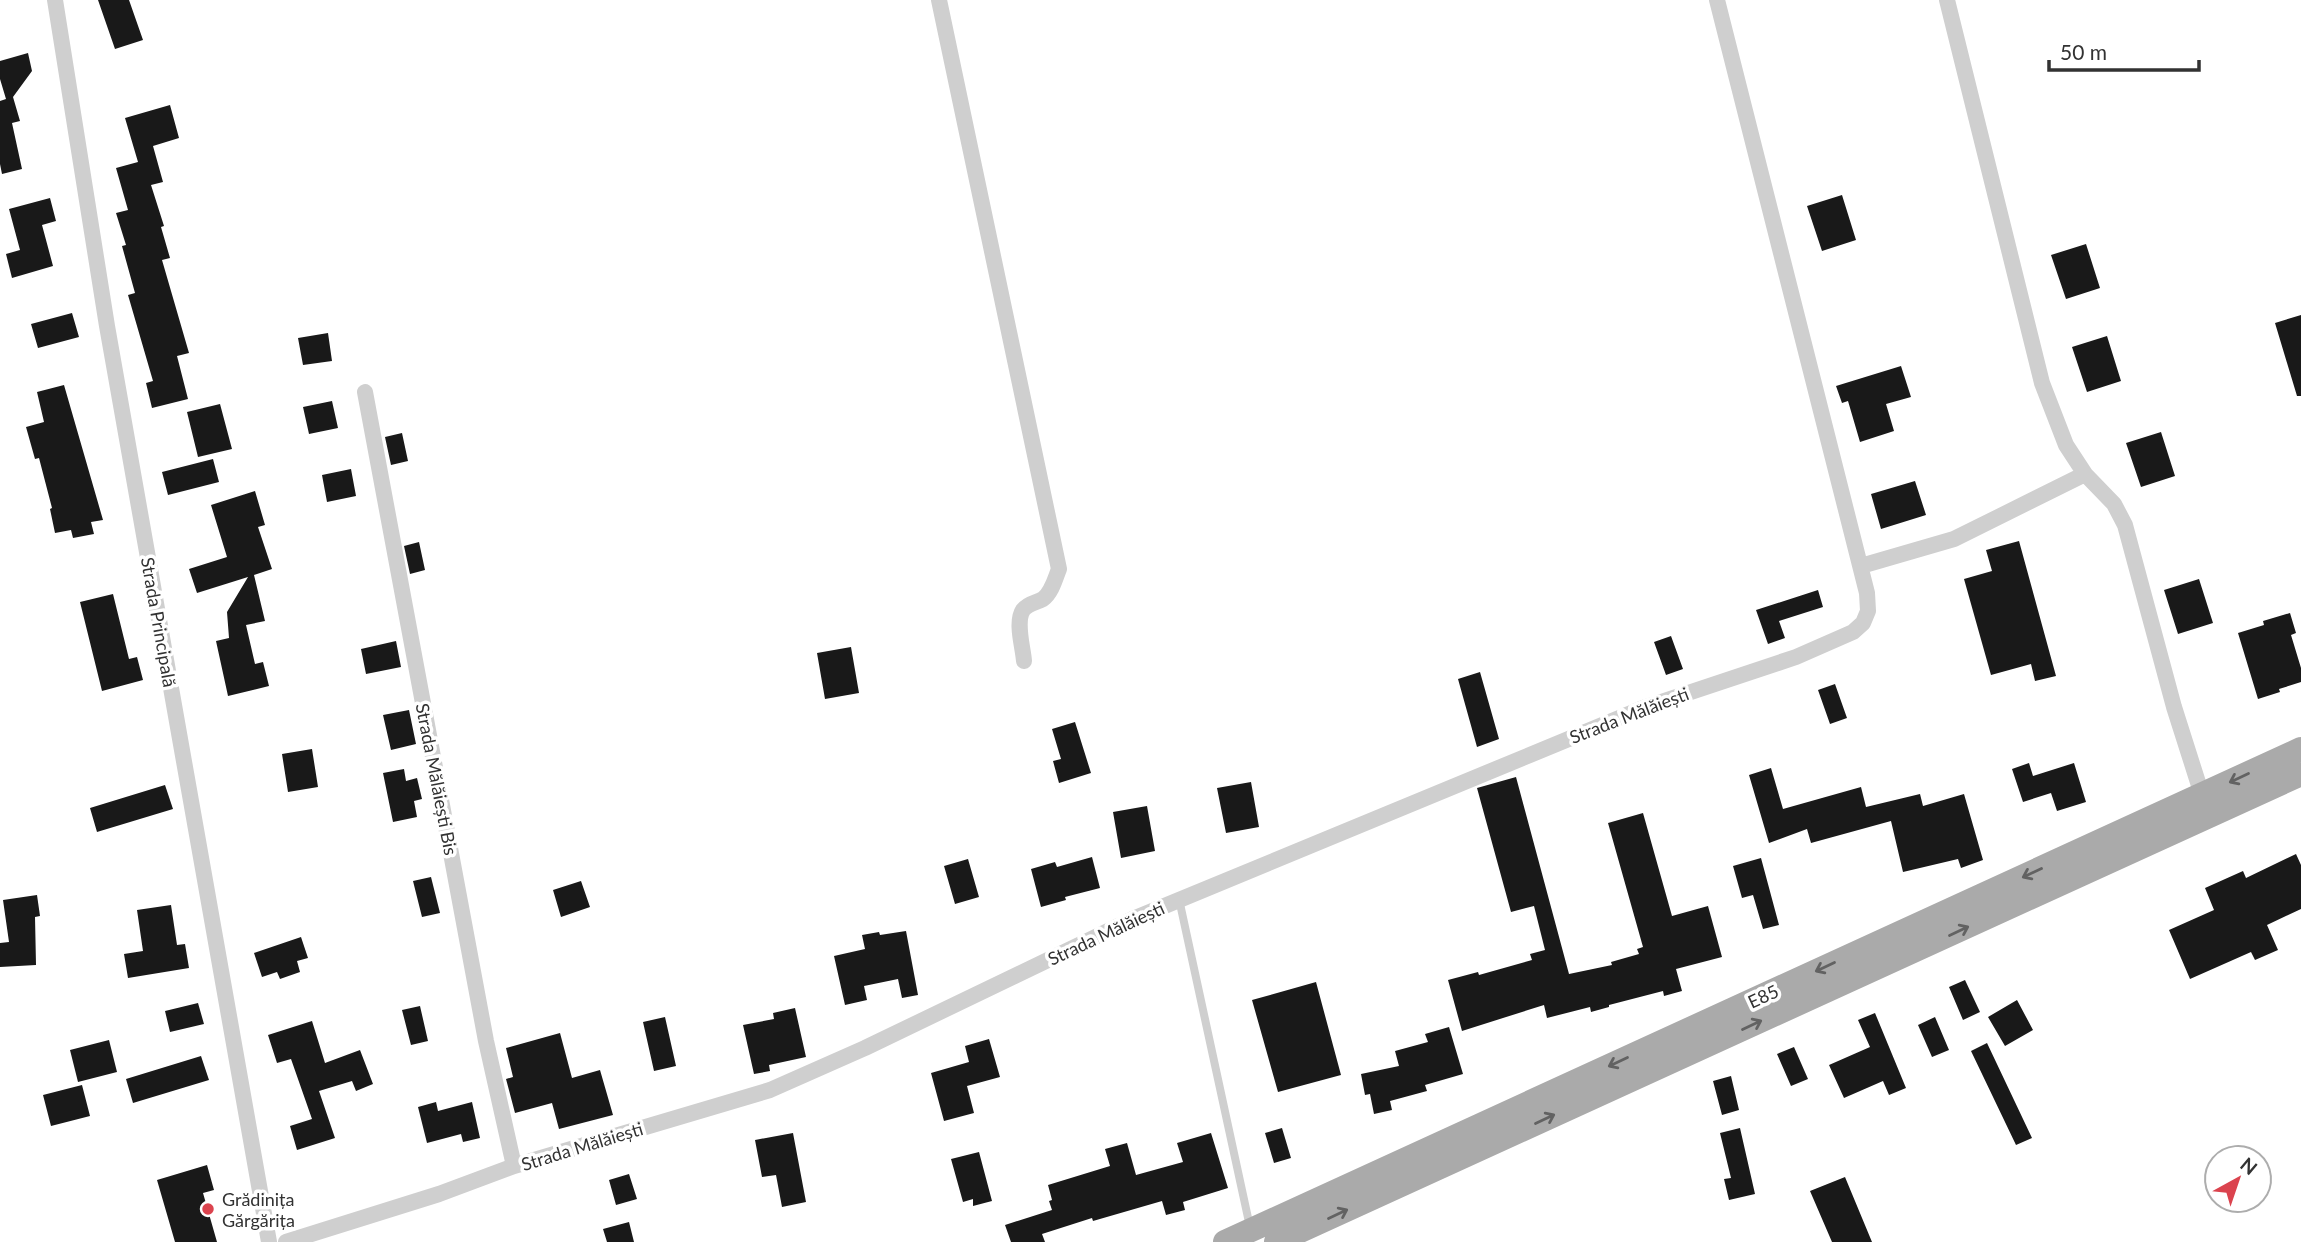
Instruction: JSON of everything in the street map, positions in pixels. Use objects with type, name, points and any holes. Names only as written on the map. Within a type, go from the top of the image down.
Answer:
[{"type":"main road","name":"E85","points":[[1225,1242],[2301,749]]},
{"type":"main road","name":"E85","points":[[1276,1242],[2301,774]]},
{"type":"street","name":"Strada Principală","points":[[55,0],[110,340],[269,1242]]},
{"type":"street","points":[[939,0],[1059,569],[1052,587],[1043,598],[1022,611],[1020,623],[1024,661]]},
{"type":"street","name":"Strada Mălăiești","points":[[286,1242],[439,1194],[514,1166],[770,1090],[865,1048],[1179,899],[1646,706],[1796,657],[1853,632],[1863,623],[1868,611],[1867,593],[1717,0]]},
{"type":"street","points":[[1947,0],[2042,383],[2066,445],[2085,474],[2114,504],[2125,526],[2174,707],[2203,795]]},
{"type":"street","name":"Strada Mălăiești Bis","points":[[365,391],[486,1041],[514,1166]]},
{"type":"street","points":[[1861,566],[1954,539],[2085,474]]},
{"type":"lane","points":[[1179,899],[1251,1230]]},
{"type":"building","points":[[98,0],[129,0],[143,40],[115,49]]},
{"type":"building","points":[[28,53],[32,71],[13,97],[20,121],[12,123],[22,169],[2,174],[0,101],[6,99],[0,79],[0,61]]},
{"type":"building","points":[[170,105],[179,138],[153,146],[163,182],[151,185],[164,226],[161,227],[170,258],[162,260],[189,353],[177,356],[188,399],[152,408],[146,383],[153,381],[128,295],[135,293],[122,246],[126,245],[116,213],[128,210],[116,168],[138,162],[125,118]]},
{"type":"building","points":[[1842,195],[1856,240],[1822,251],[1807,206]]},
{"type":"building","points":[[50,198],[56,221],[42,225],[53,266],[12,278],[6,254],[20,250],[9,209]]},
{"type":"building","points":[[2086,244],[2100,288],[2066,299],[2051,255]]},
{"type":"building","points":[[72,313],[79,337],[38,348],[31,324]]},
{"type":"building","points":[[2301,315],[2301,396],[2297,396],[2275,323]]},
{"type":"building","points":[[328,333],[332,361],[303,365],[298,338]]},
{"type":"building","points":[[2107,336],[2121,381],[2087,392],[2072,347]]},
{"type":"building","points":[[1901,366],[1911,397],[1886,404],[1894,431],[1860,442],[1848,401],[1842,403],[1836,386]]},
{"type":"building","points":[[64,385],[103,520],[91,522],[94,534],[73,538],[71,530],[55,533],[50,509],[52,508],[39,458],[35,459],[26,427],[44,422],[37,392]]},
{"type":"building","points":[[332,401],[338,428],[309,434],[303,407]]},
{"type":"building","points":[[220,404],[232,449],[198,457],[187,412]]},
{"type":"building","points":[[2161,432],[2175,476],[2141,487],[2126,443]]},
{"type":"building","points":[[402,433],[408,461],[391,465],[385,437]]},
{"type":"building","points":[[213,459],[219,482],[168,495],[162,472]]},
{"type":"building","points":[[351,469],[356,496],[327,502],[322,475]]},
{"type":"building","points":[[1915,481],[1926,515],[1881,529],[1871,494]]},
{"type":"building","points":[[255,491],[265,525],[258,527],[272,569],[254,575],[265,621],[246,625],[255,664],[263,662],[269,686],[228,696],[216,641],[229,638],[227,612],[248,577],[197,593],[189,569],[227,557],[211,505]]},
{"type":"building","points":[[2019,541],[2056,676],[2035,681],[2031,664],[1991,675],[1964,579],[1992,571],[1986,550]]},
{"type":"building","points":[[419,542],[425,570],[410,574],[404,546]]},
{"type":"building","points":[[2199,579],[2213,623],[2178,634],[2164,590]]},
{"type":"building","points":[[1818,590],[1823,607],[1779,621],[1785,638],[1768,644],[1756,610]]},
{"type":"building","points":[[113,594],[129,659],[137,657],[143,680],[102,691],[80,602]]},
{"type":"building","points":[[2290,613],[2296,633],[2291,635],[2301,668],[2301,682],[2258,699],[2238,633],[2264,625],[2263,621]]},
{"type":"building","points":[[1671,636],[1683,669],[1666,675],[1654,642]]},
{"type":"building","points":[[396,641],[401,667],[366,674],[361,649]]},
{"type":"building","points":[[851,647],[859,693],[825,699],[817,653]]},
{"type":"building","points":[[1480,672],[1499,739],[1477,747],[1458,679]]},
{"type":"building","points":[[1835,684],[1847,718],[1830,724],[1818,690]]},
{"type":"building","points":[[409,710],[416,744],[391,750],[383,715]]},
{"type":"building","points":[[1075,722],[1091,773],[1059,783],[1053,761],[1061,759],[1052,729]]},
{"type":"building","points":[[312,749],[318,787],[288,792],[282,754]]},
{"type":"building","points":[[2029,763],[2033,776],[2074,763],[2086,802],[2057,811],[2051,793],[2023,802],[2012,769]]},
{"type":"building","points":[[1771,768],[1783,809],[1861,787],[1866,807],[1920,794],[1923,806],[1964,794],[1983,860],[1961,868],[1958,859],[1903,872],[1891,821],[1811,843],[1807,829],[1769,843],[1749,775]]},
{"type":"building","points":[[404,769],[406,781],[417,778],[422,799],[414,801],[417,817],[393,822],[383,773]]},
{"type":"building","points":[[1516,777],[1569,974],[1612,965],[1611,962],[1639,954],[1637,949],[1643,947],[1608,823],[1643,813],[1672,916],[1708,906],[1722,957],[1676,969],[1682,991],[1664,996],[1663,991],[1591,1012],[1590,1007],[1547,1018],[1544,1005],[1462,1031],[1448,980],[1478,972],[1479,975],[1532,960],[1530,954],[1545,950],[1534,906],[1511,912],[1477,788]]},
{"type":"building","points":[[1251,782],[1259,827],[1226,833],[1217,788]]},
{"type":"building","points":[[165,785],[173,809],[97,832],[90,808]]},
{"type":"building","points":[[1147,806],[1155,851],[1121,858],[1113,812]]},
{"type":"building","points":[[2296,854],[2301,865],[2301,909],[2267,925],[2278,950],[2255,960],[2251,952],[2190,979],[2169,930],[2214,910],[2205,888],[2243,871],[2246,878]]},
{"type":"building","points":[[1092,857],[1100,888],[1065,897],[1066,900],[1041,907],[1031,869],[1055,862],[1057,867]]},
{"type":"building","points":[[1761,858],[1779,925],[1763,929],[1753,895],[1742,898],[1733,866]]},
{"type":"building","points":[[968,859],[979,897],[955,904],[944,866]]},
{"type":"building","points":[[431,877],[440,913],[422,917],[413,881]]},
{"type":"building","points":[[581,881],[590,907],[561,917],[553,890]]},
{"type":"building","points":[[37,895],[40,916],[35,917],[36,965],[0,967],[0,943],[9,942],[3,900]]},
{"type":"building","points":[[171,905],[177,945],[185,944],[189,968],[128,978],[124,954],[143,951],[137,910]]},
{"type":"building","points":[[906,931],[918,995],[902,998],[898,979],[864,986],[867,1000],[845,1005],[834,956],[865,949],[862,935]]},
{"type":"building","points":[[301,937],[308,958],[297,961],[300,972],[280,979],[277,972],[262,977],[254,953]]},
{"type":"building","points":[[1965,980],[1980,1012],[1963,1020],[1949,987]]},
{"type":"building","points":[[1316,982],[1341,1075],[1278,1092],[1252,1000]]},
{"type":"building","points":[[2017,1000],[2033,1030],[2005,1046],[1988,1017]]},
{"type":"building","points":[[198,1003],[204,1024],[170,1032],[165,1011]]},
{"type":"building","points":[[420,1006],[428,1041],[411,1045],[402,1010]]},
{"type":"building","points":[[795,1008],[806,1057],[769,1065],[770,1071],[754,1074],[743,1025],[774,1019],[773,1013]]},
{"type":"building","points":[[1875,1013],[1906,1088],[1889,1095],[1883,1081],[1844,1098],[1829,1065],[1870,1047],[1858,1020]]},
{"type":"building","points":[[665,1017],[676,1066],[654,1071],[643,1022]]},
{"type":"building","points":[[1935,1017],[1949,1050],[1932,1057],[1918,1025]]},
{"type":"building","points":[[312,1021],[325,1063],[360,1050],[373,1084],[356,1091],[352,1081],[319,1091],[335,1138],[297,1150],[290,1126],[312,1119],[291,1059],[277,1063],[268,1035]]},
{"type":"building","points":[[1449,1027],[1463,1074],[1425,1085],[1427,1091],[1390,1101],[1392,1110],[1374,1114],[1370,1094],[1365,1095],[1361,1074],[1399,1066],[1395,1051],[1428,1042],[1425,1034]]},
{"type":"building","points":[[560,1033],[572,1078],[600,1070],[613,1115],[559,1129],[552,1103],[515,1113],[506,1079],[513,1077],[506,1048]]},
{"type":"building","points":[[989,1039],[1000,1077],[967,1086],[974,1113],[944,1121],[931,1073],[969,1062],[965,1046]]},
{"type":"building","points":[[109,1040],[117,1072],[78,1082],[70,1050]]},
{"type":"building","points":[[1987,1043],[2032,1138],[2016,1145],[1971,1051]]},
{"type":"building","points":[[1794,1047],[1808,1079],[1791,1086],[1777,1054]]},
{"type":"building","points":[[201,1056],[209,1080],[133,1103],[126,1079]]},
{"type":"building","points":[[1731,1076],[1739,1110],[1722,1115],[1713,1081]]},
{"type":"building","points":[[82,1085],[90,1116],[51,1126],[43,1095]]},
{"type":"building","points":[[436,1102],[438,1111],[472,1102],[480,1138],[463,1142],[461,1134],[427,1143],[418,1107]]},
{"type":"building","points":[[1282,1128],[1291,1158],[1274,1163],[1265,1133]]},
{"type":"building","points":[[1740,1128],[1755,1194],[1729,1200],[1724,1179],[1731,1178],[1720,1133]]},
{"type":"building","points":[[793,1133],[806,1202],[782,1207],[776,1175],[762,1177],[755,1140]]},
{"type":"building","points":[[1211,1133],[1228,1188],[1183,1202],[1185,1210],[1166,1215],[1162,1201],[1093,1221],[1092,1218],[1042,1234],[1045,1242],[1011,1242],[1005,1225],[1052,1210],[1048,1185],[1110,1166],[1105,1149],[1127,1143],[1136,1175],[1183,1162],[1177,1143]]},
{"type":"building","points":[[979,1152],[992,1201],[973,1206],[973,1199],[963,1202],[951,1159]]},
{"type":"building","points":[[207,1165],[214,1190],[203,1193],[217,1242],[175,1242],[157,1180]]},
{"type":"building","points":[[629,1174],[637,1199],[616,1205],[609,1180]]},
{"type":"building","points":[[1845,1177],[1872,1242],[1832,1242],[1810,1191]]},
{"type":"building","points":[[629,1222],[634,1242],[607,1242],[603,1229]]},
{"type":"place","name":"Grădinița Gărgărița","points":[[208,1209]]}]
